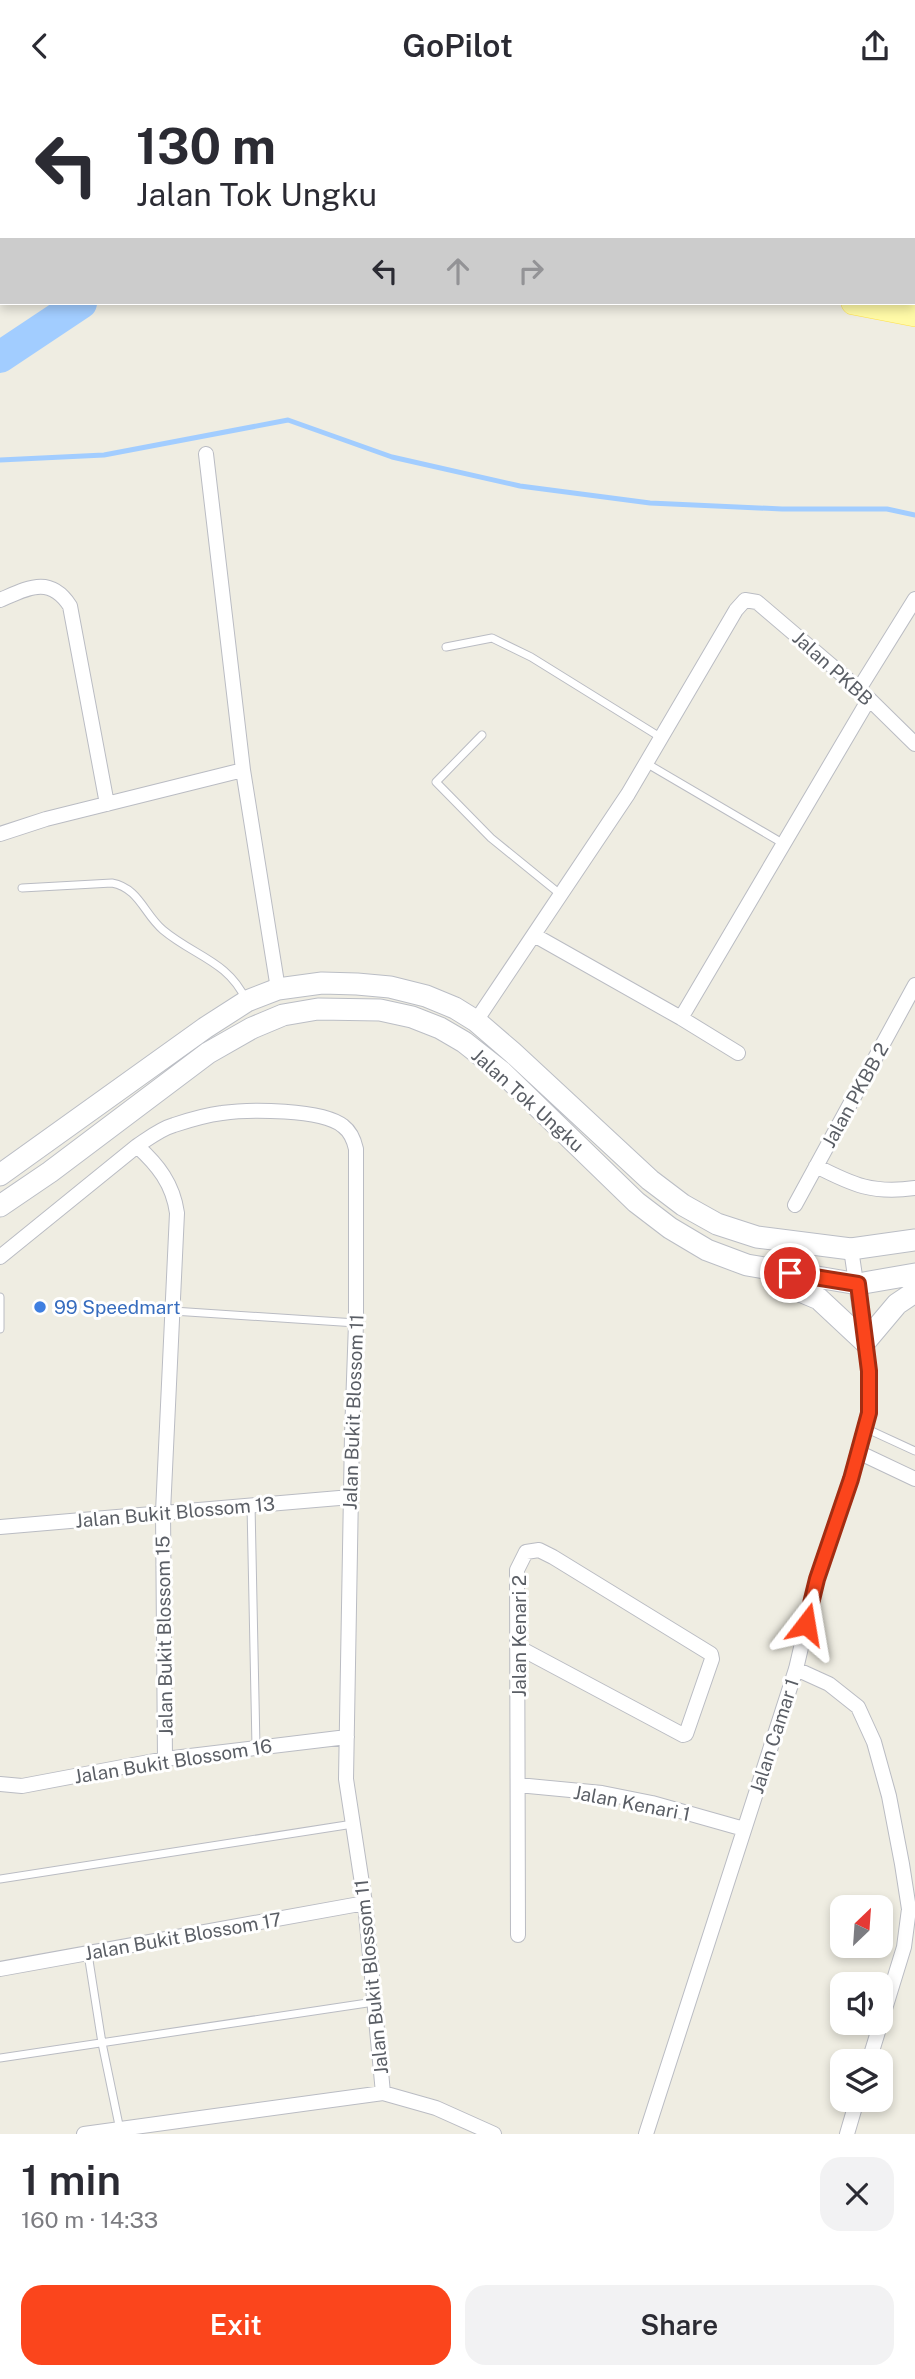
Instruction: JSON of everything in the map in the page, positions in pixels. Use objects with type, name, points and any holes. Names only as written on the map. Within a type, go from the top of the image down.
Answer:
[{"type":"main road","points":[[863,305],[915,315]]},
{"type":"main road","name":"Jalan Tok Ungku","points":[[1,1174],[247,1001],[278,989],[322,983],[390,987],[426,996],[455,1008],[476,1021],[650,1180],[682,1205],[717,1224],[757,1237],[851,1249],[915,1240]]},
{"type":"main road","name":"Jalan Tok Ungku","points":[[0,1206],[50,1172],[208,1053],[251,1028],[283,1016],[318,1009],[380,1010],[412,1017],[440,1028],[464,1042],[502,1072],[636,1202],[670,1228],[707,1250],[747,1265],[858,1284],[915,1274]]},
{"type":"main road","points":[[747,1265],[757,1275],[802,1290],[819,1299],[865,1342],[897,1304],[915,1292]]},
{"type":"street","points":[[206,454],[243,770],[278,989]]},
{"type":"street","points":[[0,600],[29,588],[42,586],[63,596],[70,606],[107,804]]},
{"type":"street","points":[[681,1018],[784,844],[915,599]]},
{"type":"street","name":"Jalan PKBB","points":[[661,738],[736,610],[745,600],[757,602],[864,694],[915,744]]},
{"type":"street","points":[[476,1021],[561,895],[661,738]]},
{"type":"street","points":[[0,834],[46,819],[243,770]]},
{"type":"street","points":[[534,935],[738,1053]]},
{"type":"street","name":"Jalan PKBB 2","points":[[795,1205],[915,985]]},
{"type":"street","name":"Jalan Bukit Blossom 11","points":[[0,1257],[137,1146],[153,1134],[173,1125],[222,1113],[287,1112],[326,1117],[346,1128],[356,1149],[356,1323],[346,1779],[365,1903],[383,2093]]},
{"type":"street","name":"Jalan Bukit Blossom 15","points":[[137,1146],[153,1160],[165,1176],[175,1198],[177,1213],[163,1512],[165,1759]]},
{"type":"street","points":[[816,1166],[864,1187],[888,1190],[915,1188]]},
{"type":"street","name":"Jalan Camar 1","points":[[646,2134],[796,1669],[817,1579],[869,1413],[869,1371],[851,1249]]},
{"type":"street","points":[[858,1453],[915,1479]]},
{"type":"street","name":"Jalan Bukit Blossom 13","points":[[0,1527],[351,1497]]},
{"type":"street","name":"Jalan Kenari 2","points":[[518,1647],[682,1735],[687,1734],[712,1659],[711,1654],[553,1557],[539,1550],[526,1552],[517,1570],[518,1935]]},
{"type":"street","points":[[796,1669],[829,1684],[858,1707],[874,1742],[889,1796],[909,1909],[904,1947],[873,2049]]},
{"type":"street","name":"Jalan Bukit Blossom 16","points":[[0,1784],[22,1786],[165,1759],[346,1737]]},
{"type":"street","name":"Jalan Kenari 1","points":[[518,1785],[602,1793],[652,1803],[744,1829]]},
{"type":"street","name":"Jalan Bukit Blossom 17","points":[[0,1969],[365,1903]]},
{"type":"street","points":[[84,2134],[383,2093],[436,2108],[494,2134]]},
{"type":"street","points":[[847,2134],[854,2112]]},
{"type":"lane","points":[[446,647],[492,638],[531,657],[661,738]]},
{"type":"lane","points":[[482,735],[436,782],[491,838],[561,895]]},
{"type":"lane","points":[[646,763],[784,844]]},
{"type":"lane","points":[[22,888],[112,883],[121,885],[142,902],[162,929],[232,977],[247,1001]]},
{"type":"lane","points":[[0,1297],[0,1329]]},
{"type":"lane","points":[[173,1311],[356,1323]]},
{"type":"lane","points":[[865,1428],[915,1451]]},
{"type":"lane","points":[[251,1505],[256,1748]]},
{"type":"lane","points":[[0,1879],[353,1824]]},
{"type":"lane","points":[[88,1954],[102,2043],[121,2131]]},
{"type":"lane","points":[[0,2059],[374,2002]]},
{"type":"waterway","points":[[0,357],[78,305]]},
{"type":"waterway","points":[[0,460],[104,455],[288,420],[392,457],[520,486],[650,503],[782,509],[887,509],[915,515]]},
{"type":"place","name":"99 Speedmart","points":[[40,1307]]},
{"type":"route","points":[[790,1273],[858,1284],[869,1371],[869,1413],[851,1479],[817,1579],[806,1624]]}]
